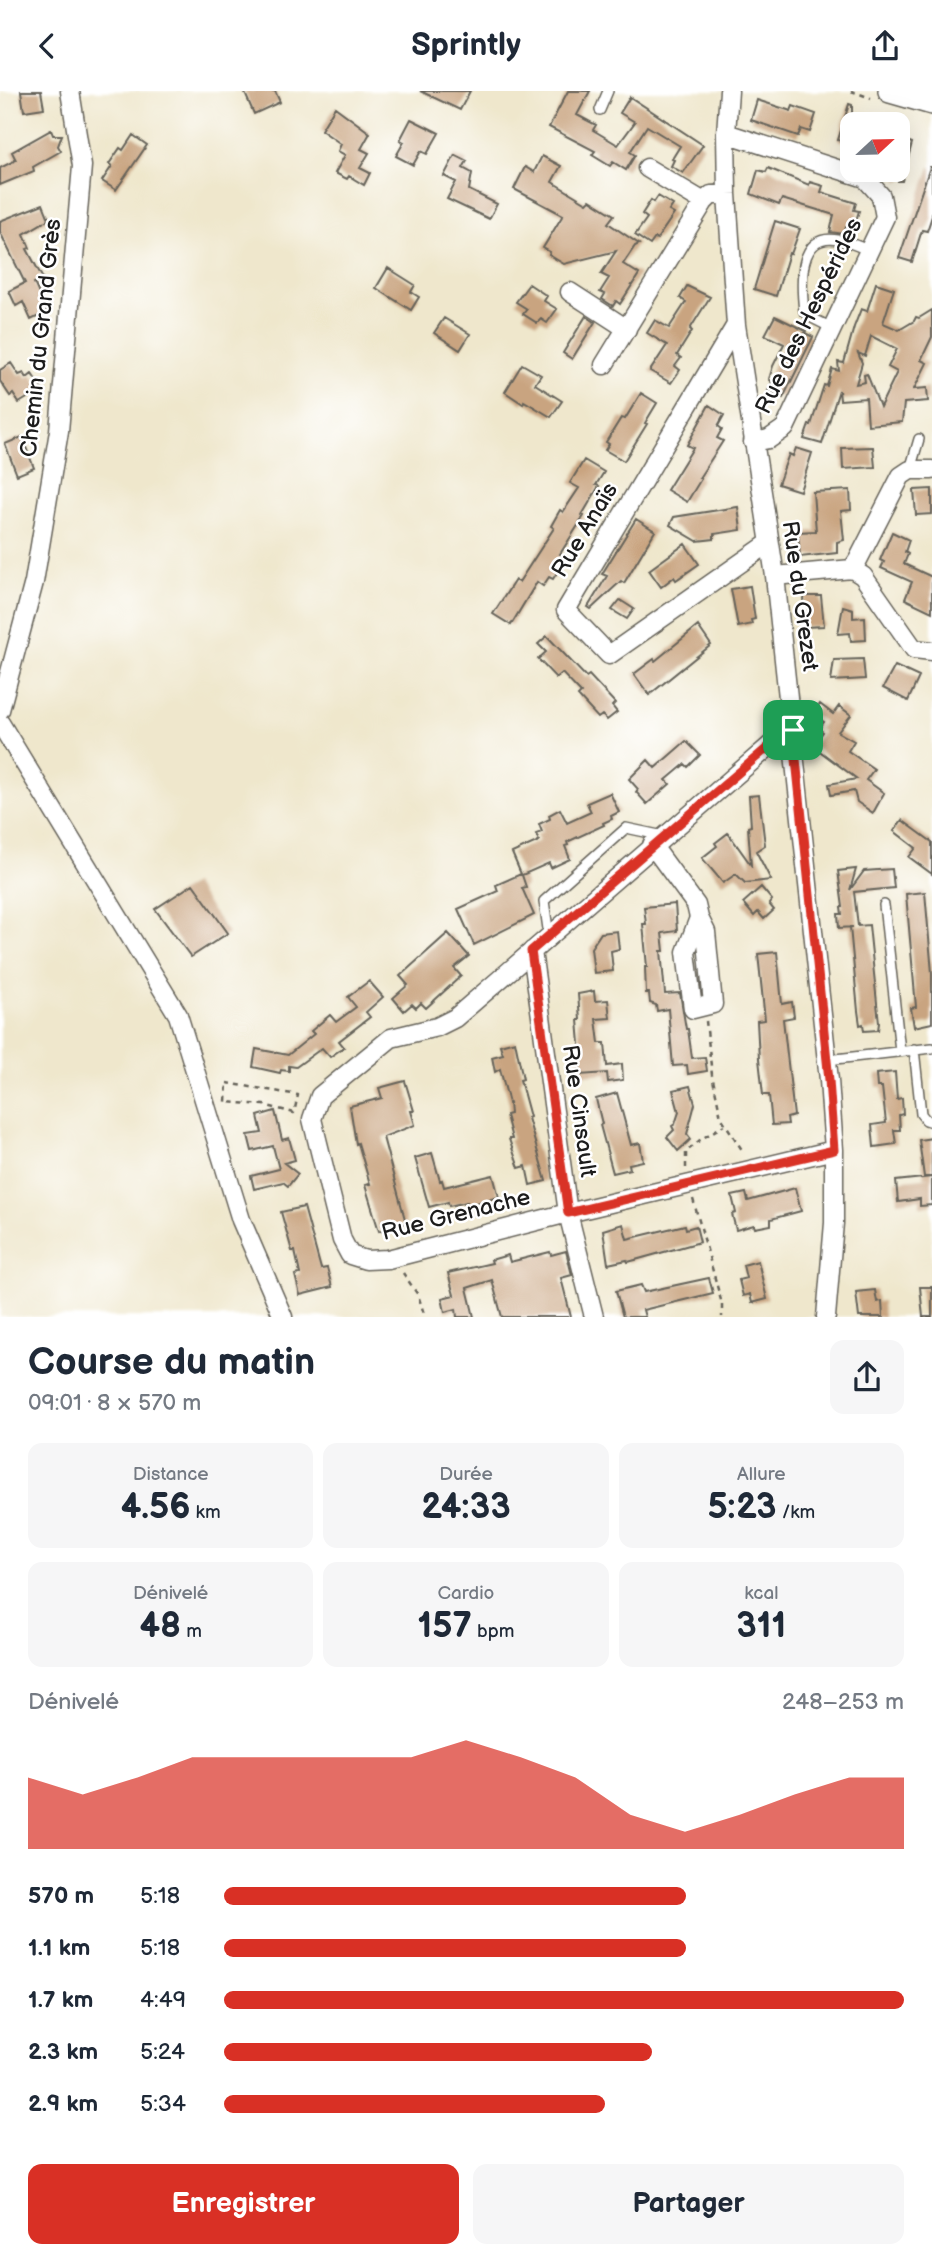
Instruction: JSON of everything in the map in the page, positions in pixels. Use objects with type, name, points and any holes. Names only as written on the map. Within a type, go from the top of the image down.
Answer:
[{"type":"street","name":"Chemin du Grand Grès","points":[[0,710],[34,582],[59,431],[82,166],[71,91]]},
{"type":"street","name":"Rue du Grezet","points":[[729,91],[726,132],[727,194],[736,325],[775,576],[827,1060],[834,1150],[834,1223],[826,1317]]},
{"type":"street","points":[[890,91],[932,103]]},
{"type":"street","name":"Rue des Hespérides","points":[[726,132],[865,178],[881,196],[885,217],[785,428],[769,439],[753,442]]},
{"type":"street","points":[[647,169],[704,202]]},
{"type":"street","points":[[604,365],[704,202],[711,195],[727,194]]},
{"type":"street","points":[[570,292],[627,329]]},
{"type":"street","name":"Rue Anaïs","points":[[736,325],[566,610],[609,655],[769,543]]},
{"type":"street","points":[[852,569],[901,475],[910,470],[932,470]]},
{"type":"street","points":[[775,576],[852,569],[863,576],[914,649],[932,650]]},
{"type":"street","points":[[0,723],[178,1015],[241,1220],[282,1317]]},
{"type":"street","points":[[531,951],[773,743],[793,730]]},
{"type":"street","points":[[658,841],[696,905],[699,918]]},
{"type":"street","name":"Rue Grenache","points":[[531,951],[455,1018],[437,1027],[391,1038],[320,1096],[312,1119],[342,1240],[350,1255],[366,1260],[388,1259],[834,1150]]},
{"type":"street","name":"Rue Cinsault","points":[[531,951],[568,1213],[594,1317]]},
{"type":"lane","points":[[600,110],[608,91]]},
{"type":"lane","points":[[832,328],[804,311],[801,286],[803,264],[812,246],[822,240],[837,239],[869,250]]},
{"type":"lane","points":[[910,470],[919,439]]},
{"type":"lane","points":[[549,936],[544,901],[626,828],[658,841]]},
{"type":"lane","points":[[884,905],[900,1051]]},
{"type":"lane","points":[[827,1060],[932,1048]]},
{"type":"lane","points":[[914,1049],[922,1114],[926,1120],[932,1122]]},
{"type":"path","points":[[705,1015],[712,1075],[724,1125],[741,1145],[752,1170]]},
{"type":"path","points":[[227,1083],[298,1095],[294,1113],[264,1105],[226,1102],[227,1083]]},
{"type":"path","points":[[722,1317],[722,1304],[684,1162],[686,1152],[724,1125]]},
{"type":"path","points":[[401,1270],[418,1296],[425,1317]]},
{"type":"building","points":[[21,91],[41,91],[44,108],[24,111]]},
{"type":"building","points":[[244,91],[275,91],[280,102],[254,114]]},
{"type":"building","points":[[420,91],[470,91],[460,110]]},
{"type":"building","points":[[568,91],[590,91],[577,115],[596,125],[593,130],[618,145],[635,122],[620,113],[630,97],[703,145],[683,173],[671,166],[680,146],[647,126],[630,152],[635,155],[626,170],[613,162],[610,166],[592,155],[595,151],[549,127]]},
{"type":"building","points":[[757,100],[791,111],[793,106],[816,114],[810,132],[801,129],[798,136],[751,120]]},
{"type":"building","points":[[849,104],[852,105],[852,112],[847,112]]},
{"type":"building","points":[[335,107],[370,133],[361,149],[369,153],[360,168],[370,173],[364,185],[349,176],[347,179],[335,173],[345,155],[338,151],[341,144],[321,130]]},
{"type":"building","points":[[411,119],[439,133],[427,154],[421,151],[413,165],[396,156],[404,142],[400,140]]},
{"type":"building","points":[[51,130],[53,135],[62,135],[58,146],[61,151],[33,167],[34,171],[0,185],[0,168],[16,160],[12,152]]},
{"type":"building","points":[[133,135],[147,145],[116,190],[102,181],[112,166],[109,164]]},
{"type":"building","points":[[455,155],[467,161],[463,168],[472,173],[469,190],[497,204],[489,219],[447,199],[456,182],[444,176]]},
{"type":"building","points":[[542,156],[561,166],[552,182],[614,215],[608,223],[639,244],[623,264],[639,274],[620,304],[616,301],[613,306],[602,299],[605,294],[600,292],[609,278],[601,274],[616,251],[564,264],[543,248],[563,215],[514,189],[525,167],[534,172]]},
{"type":"building","points":[[930,167],[932,216],[927,231],[922,230],[912,262],[899,258]]},
{"type":"building","points":[[768,168],[809,185],[810,182],[823,186],[821,192],[856,203],[854,210],[859,211],[853,230],[846,227],[844,234],[830,232],[834,215],[782,199],[779,205],[751,194],[758,170],[766,172]]},
{"type":"building","points":[[658,196],[673,205],[669,211],[674,214],[650,245],[635,235],[647,218],[642,214],[651,200],[654,202]]},
{"type":"building","points":[[43,204],[49,219],[24,234],[30,248],[27,249],[43,279],[34,283],[47,312],[31,320],[23,302],[16,306],[9,291],[25,283],[0,232],[0,221]]},
{"type":"building","points":[[775,221],[800,229],[791,254],[789,253],[776,296],[754,289]]},
{"type":"building","points":[[388,268],[415,285],[411,292],[419,297],[411,310],[376,288]]},
{"type":"building","points":[[876,283],[894,289],[883,323],[899,330],[916,317],[919,318],[932,310],[932,337],[921,360],[927,363],[914,389],[927,388],[928,401],[904,403],[902,422],[868,425],[866,398],[840,400],[839,390],[822,444],[804,439],[832,369],[839,371],[838,362],[844,363],[861,309],[867,311]],"holes":[[[871,336],[897,349],[888,367],[897,372],[880,407],[867,374],[864,375],[865,382],[856,384],[862,363],[858,353],[865,356]]]},
{"type":"building","points":[[529,284],[547,296],[544,301],[557,309],[547,323],[541,319],[537,323],[523,314],[527,309],[516,302]]},
{"type":"building","points":[[687,286],[710,297],[677,355],[681,358],[675,366],[680,370],[671,383],[650,371],[667,345],[647,333],[655,320],[669,328],[686,302],[680,298]]},
{"type":"building","points":[[586,316],[595,322],[572,359],[563,353]]},
{"type":"building","points":[[775,316],[813,337],[783,398],[768,391],[772,382],[769,379],[773,366],[784,344],[765,335]]},
{"type":"building","points":[[444,318],[470,334],[460,350],[434,333]]},
{"type":"building","points":[[11,363],[19,375],[24,373],[27,378],[32,374],[42,389],[19,403],[13,394],[10,396],[0,381],[0,370]]},
{"type":"building","points":[[522,364],[541,375],[535,384],[562,401],[551,417],[505,392]]},
{"type":"building","points":[[641,393],[657,403],[624,461],[605,450],[609,444],[606,442]]},
{"type":"building","points":[[709,405],[724,415],[718,426],[722,429],[717,438],[723,441],[687,502],[667,490],[693,448],[687,445]]},
{"type":"building","points":[[22,437],[34,468],[17,475],[5,444]]},
{"type":"building","points":[[873,447],[875,467],[843,469],[842,448]]},
{"type":"building","points":[[796,448],[812,453],[800,491],[778,484],[789,454],[793,456]]},
{"type":"building","points":[[584,460],[604,472],[596,485],[599,486],[560,554],[566,558],[553,579],[549,577],[543,586],[537,582],[511,625],[493,614],[515,580],[519,582],[554,528],[551,526],[560,510],[563,512],[579,488],[570,483]]},
{"type":"building","points":[[932,489],[932,514],[916,515],[914,490]]},
{"type":"building","points":[[850,490],[851,510],[841,511],[844,540],[837,542],[837,553],[800,557],[798,532],[816,531],[813,492]]},
{"type":"building","points":[[738,507],[741,530],[714,534],[714,539],[697,541],[670,525],[674,517]]},
{"type":"building","points":[[636,519],[655,531],[624,583],[621,581],[591,609],[588,607],[607,576],[602,574]]},
{"type":"building","points":[[892,532],[909,540],[904,564],[932,577],[932,612],[905,599],[912,582],[881,568],[884,562],[880,560]]},
{"type":"building","points":[[685,544],[699,564],[661,587],[649,570]]},
{"type":"building","points":[[750,586],[755,619],[751,620],[752,624],[738,627],[731,589]]},
{"type":"building","points":[[804,596],[821,596],[824,626],[805,627]]},
{"type":"building","points":[[620,600],[634,609],[627,619],[612,610]]},
{"type":"building","points":[[843,606],[853,609],[853,618],[865,617],[866,640],[851,641],[850,633],[838,634]]},
{"type":"building","points":[[698,626],[711,645],[649,695],[634,674],[654,659],[655,661]]},
{"type":"building","points":[[547,636],[615,703],[612,706],[617,712],[607,720],[602,715],[598,718],[578,696],[581,693],[562,673],[556,678],[538,659],[546,652],[538,644]]},
{"type":"building","points":[[863,659],[865,679],[831,681],[834,660]]},
{"type":"building","points":[[895,666],[919,677],[908,701],[883,688]]},
{"type":"building","points":[[820,704],[833,714],[839,706],[851,715],[838,732],[854,741],[848,751],[874,769],[866,780],[884,793],[873,813],[857,802],[854,791],[831,795],[829,784],[857,779],[813,746],[823,732],[819,729],[824,722],[813,714]]},
{"type":"building","points":[[686,741],[700,755],[688,767],[685,764],[666,780],[670,784],[647,804],[629,779],[648,760],[655,768]]},
{"type":"building","points":[[610,793],[619,812],[611,816],[612,819],[603,823],[604,825],[567,842],[568,845],[565,846],[570,859],[551,868],[549,863],[522,875],[526,887],[522,888],[534,915],[474,945],[458,909],[498,891],[496,885],[521,874],[512,853],[539,841],[536,834],[542,832],[539,824],[550,819],[549,815],[560,809],[567,823],[591,812],[587,803]]},
{"type":"building","points":[[759,795],[765,845],[756,851],[771,880],[745,883],[736,874],[723,883],[702,858],[728,833],[751,865],[749,796]]},
{"type":"building","points":[[902,820],[932,842],[932,874],[909,857],[916,848],[894,831]]},
{"type":"building","points":[[856,869],[850,890],[864,871],[892,869],[894,888],[854,892],[858,926],[869,925],[878,1030],[864,1031],[863,1024],[860,1025],[850,927],[839,928],[838,914],[842,914],[843,907],[838,871]]},
{"type":"building","points":[[193,884],[228,933],[191,957],[155,909]]},
{"type":"building","points":[[761,887],[772,900],[769,904],[774,910],[764,919],[758,912],[754,916],[743,903]]},
{"type":"building","points":[[925,892],[932,973],[932,1023],[914,1027],[911,1008],[916,1007],[906,894]]},
{"type":"building","points":[[675,904],[677,931],[662,933],[665,994],[680,993],[692,1058],[705,1057],[707,1071],[688,1074],[687,1065],[673,1066],[668,1009],[657,1011],[656,1005],[650,1003],[649,993],[646,993],[644,907]]},
{"type":"building","points":[[617,931],[619,949],[611,951],[613,971],[594,973],[591,948],[601,933]]},
{"type":"building","points":[[448,933],[469,956],[454,968],[461,976],[426,1008],[421,1003],[416,1008],[412,1004],[404,1011],[393,998],[408,985],[400,976]]},
{"type":"building","points":[[777,952],[782,1004],[792,1002],[794,1017],[783,1019],[794,1116],[787,1118],[788,1124],[772,1125],[769,1095],[763,1095],[759,1059],[757,1021],[765,1020],[758,954]]},
{"type":"building","points":[[369,981],[383,997],[366,1012],[370,1017],[339,1041],[344,1047],[330,1057],[322,1048],[296,1067],[289,1066],[289,1071],[281,1070],[280,1073],[253,1067],[256,1049],[288,1055],[314,1034],[311,1031],[330,1015],[336,1022],[356,1007],[348,997]]},
{"type":"building","points":[[594,991],[595,1001],[608,1000],[610,1018],[596,1019],[599,1043],[605,1043],[607,1066],[622,1064],[623,1080],[608,1082],[607,1073],[580,1075],[578,994]]},
{"type":"building","points":[[515,1041],[523,1079],[520,1080],[530,1117],[528,1118],[546,1181],[530,1185],[526,1166],[519,1168],[509,1139],[512,1139],[506,1115],[510,1114],[509,1103],[500,1069],[495,1072],[492,1057],[503,1054],[500,1045]]},
{"type":"building","points":[[895,1072],[897,1099],[902,1098],[900,1130],[894,1130],[896,1144],[874,1147],[872,1125],[886,1123],[882,1087],[877,1087],[876,1074]]},
{"type":"building","points":[[405,1081],[414,1111],[411,1111],[415,1125],[383,1137],[406,1223],[379,1231],[365,1185],[370,1184],[358,1143],[356,1144],[350,1106],[382,1098],[379,1088]]},
{"type":"building","points":[[690,1086],[695,1104],[687,1134],[691,1139],[678,1151],[667,1137],[674,1130],[672,1126],[679,1112],[673,1090]]},
{"type":"building","points":[[617,1093],[631,1145],[640,1143],[643,1161],[629,1164],[630,1169],[613,1173],[596,1099]]},
{"type":"building","points":[[275,1111],[282,1140],[289,1138],[295,1160],[284,1163],[298,1174],[288,1186],[283,1182],[254,1189],[251,1176],[279,1169],[273,1146],[252,1151],[248,1135],[262,1133],[258,1116]]},
{"type":"building","points":[[932,1138],[932,1177],[924,1177],[919,1140]]},
{"type":"building","points":[[432,1153],[444,1187],[493,1175],[499,1197],[468,1205],[467,1202],[449,1206],[448,1202],[429,1207],[415,1158]]},
{"type":"building","points":[[932,1177],[932,1205],[920,1206],[920,1199],[898,1202],[896,1181]]},
{"type":"building","points":[[795,1188],[801,1211],[771,1219],[771,1225],[755,1228],[754,1225],[736,1230],[732,1214],[736,1213],[732,1196],[746,1193],[748,1201]]},
{"type":"building","points":[[304,1207],[321,1269],[327,1268],[332,1287],[300,1295],[295,1275],[300,1274],[295,1251],[292,1251],[281,1212]]},
{"type":"building","points":[[623,1224],[627,1239],[685,1225],[686,1229],[696,1226],[700,1242],[628,1262],[608,1264],[603,1230]]},
{"type":"building","points":[[566,1251],[572,1275],[561,1278],[571,1317],[502,1317],[492,1280],[467,1288],[474,1317],[457,1317],[456,1309],[445,1312],[442,1298],[454,1295],[448,1273],[492,1263],[491,1260],[508,1255],[510,1262],[550,1252],[551,1255]]},
{"type":"building","points":[[758,1261],[767,1299],[752,1303],[750,1294],[743,1296],[739,1280],[746,1278],[743,1265]]},
{"type":"building","points":[[709,1278],[713,1293],[643,1310],[645,1317],[623,1317],[616,1291],[641,1285],[644,1292]]},
{"type":"building","points":[[920,1287],[932,1287],[932,1317],[923,1317]]},
{"type":"building","points":[[875,1290],[877,1302],[882,1301],[883,1317],[859,1317],[856,1292]]},
{"type":"route","points":[[793,730],[834,1150],[568,1213],[531,951],[652,845],[773,743],[793,730]]}]
